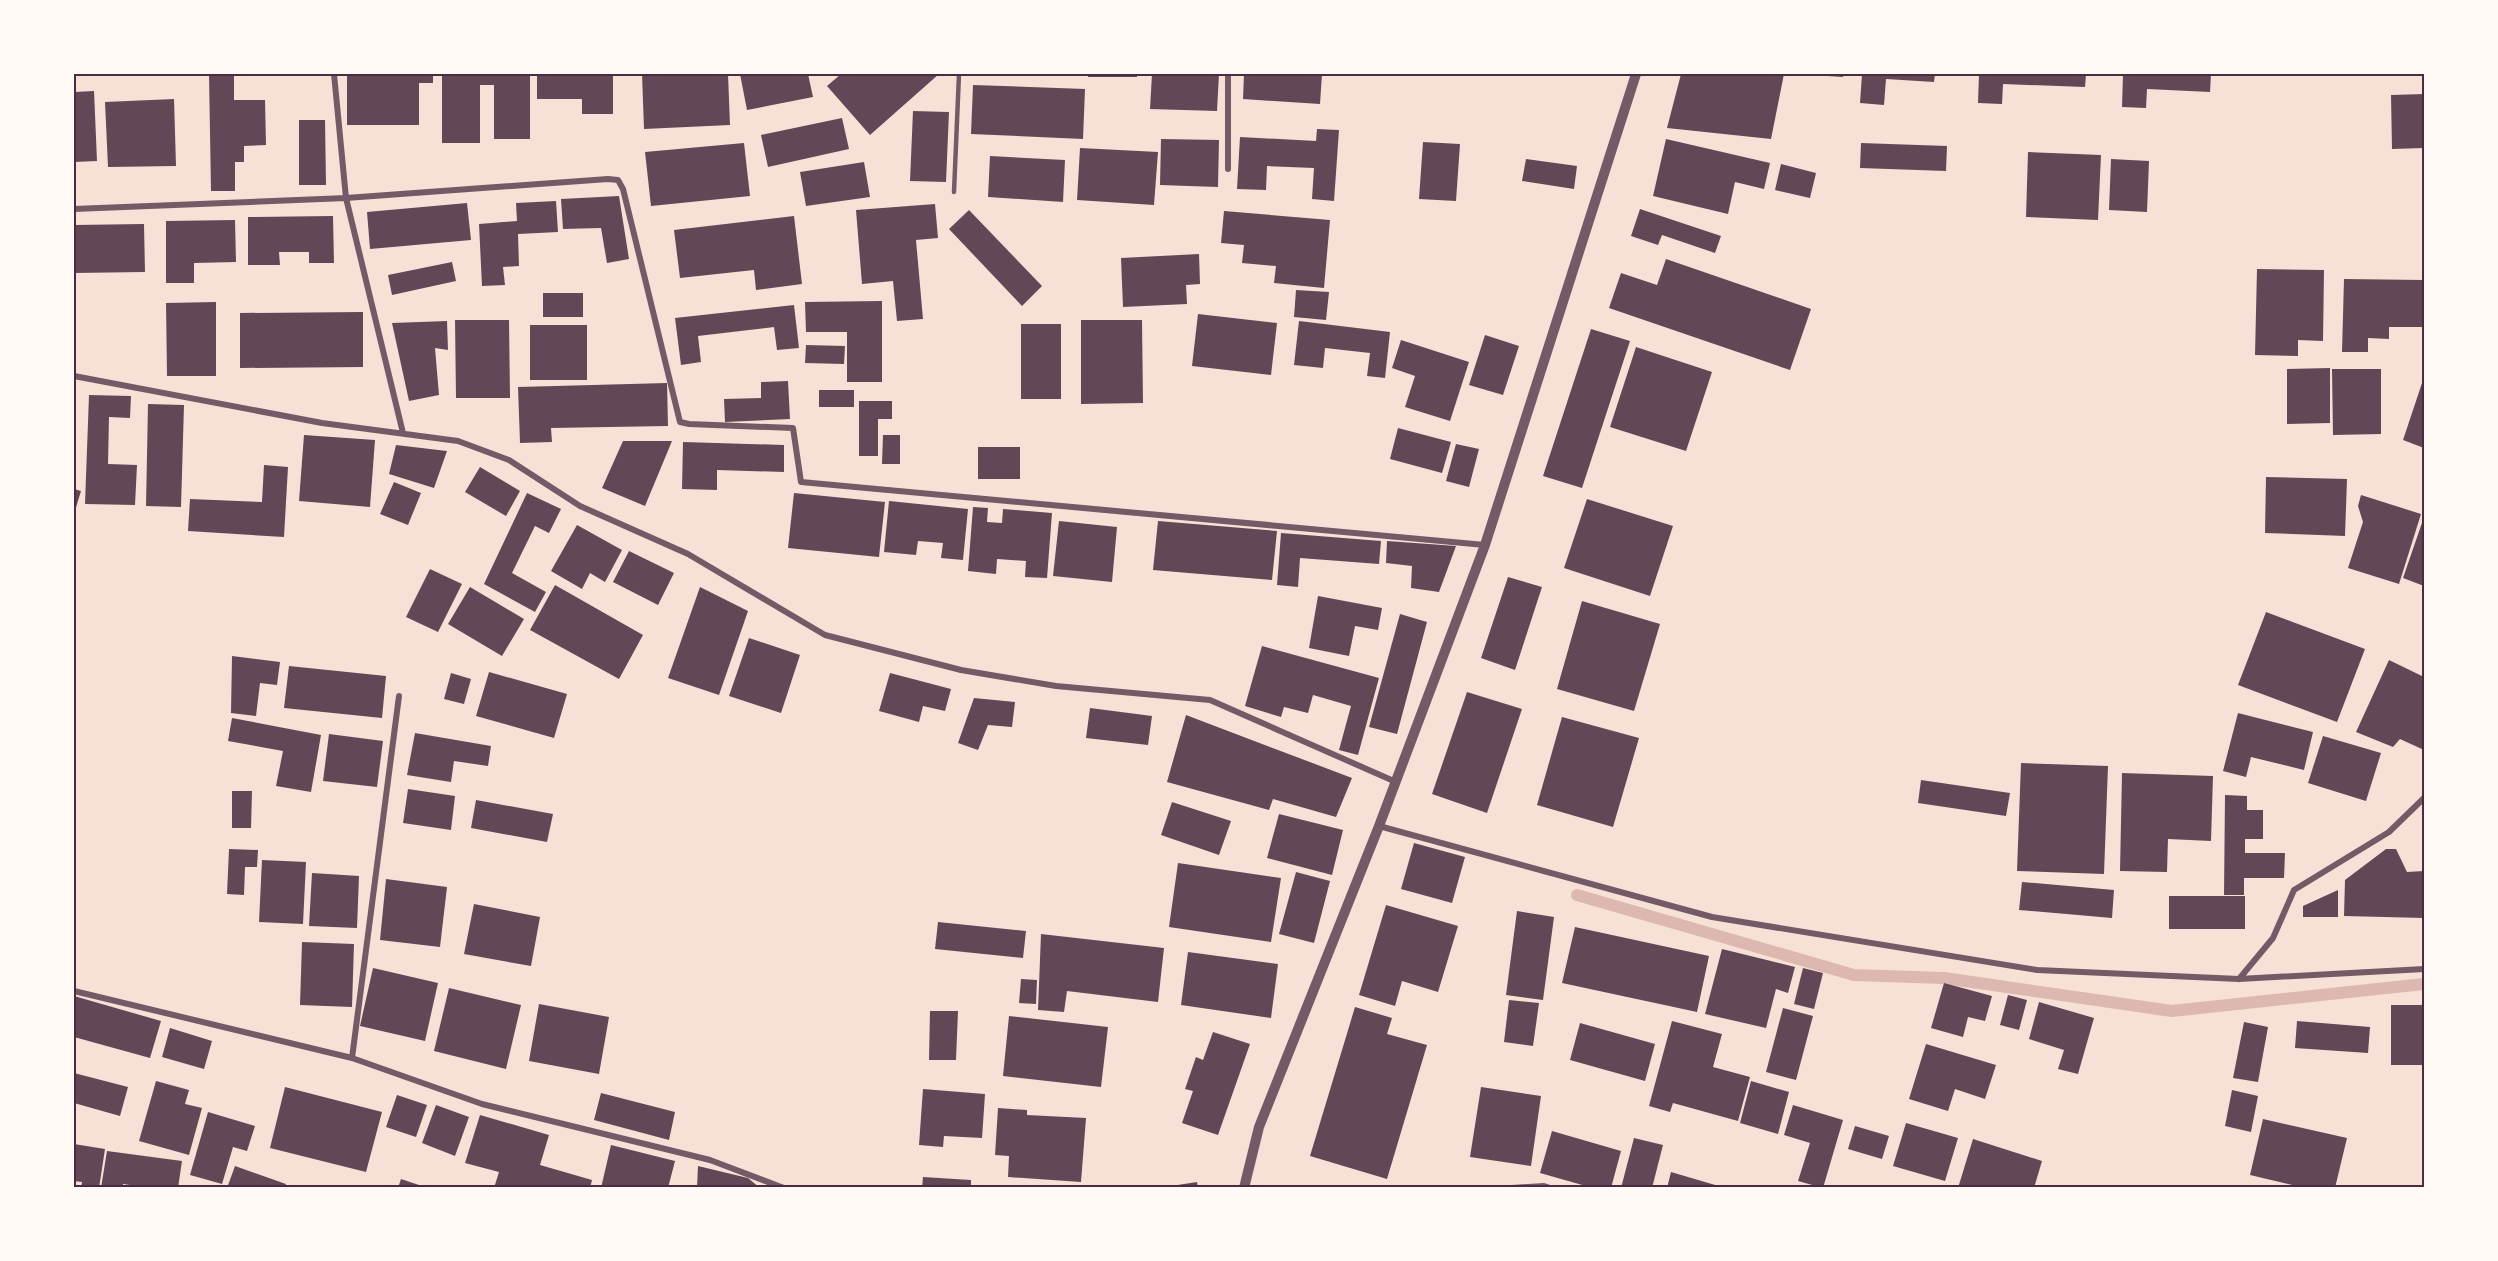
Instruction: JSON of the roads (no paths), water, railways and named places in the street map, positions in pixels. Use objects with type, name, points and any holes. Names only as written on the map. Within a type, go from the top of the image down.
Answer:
[{"type":"street","points":[[334,74],[346,198],[403,433]]},
{"type":"street","points":[[1228,74],[1228,169]]},
{"type":"street","points":[[1244,1188],[1259,1128],[1379,826],[1485,545],[1636,74]]},
{"type":"street","points":[[74,209],[346,198],[618,180],[680,422],[794,428],[801,482],[1485,545]]},
{"type":"street","points":[[74,376],[322,423],[458,441],[509,460],[580,506],[688,554],[825,635],[961,670],[1056,686],[1210,700],[1396,782]]},
{"type":"street","points":[[352,1058],[399,696]]},
{"type":"street","points":[[2239,979],[2273,938],[2294,890],[2389,832],[2424,798]]},
{"type":"street","points":[[1379,826],[1712,917],[2037,970],[2239,979],[2424,969]]},
{"type":"street","points":[[74,991],[352,1058],[482,1104],[710,1160],[784,1188]]},
{"type":"street","points":[[1512,1188],[1544,1186],[1550,1188]]},
{"type":"lane","points":[[954,192],[958,74]]},
{"type":"waterway","points":[[1577,895],[1854,975],[1944,978],[2172,1011],[2424,984]]}]
